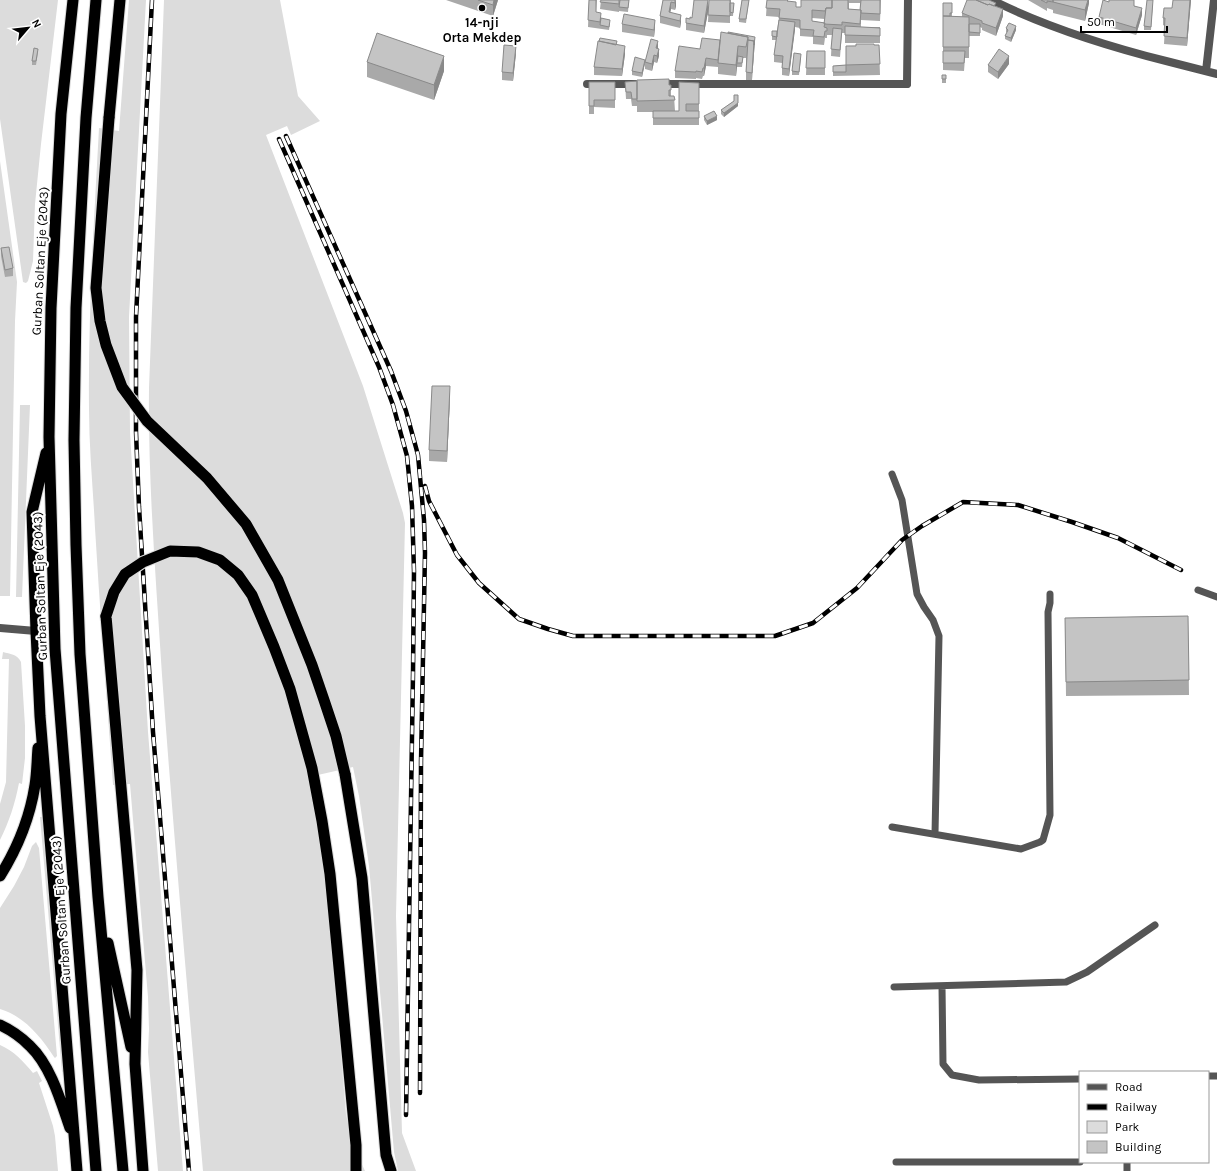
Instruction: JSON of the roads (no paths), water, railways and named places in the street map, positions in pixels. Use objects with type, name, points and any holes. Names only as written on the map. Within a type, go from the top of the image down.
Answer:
[{"type":"highway","name":"Gurban Soltan Eje (2043)","points":[[73,0],[61,114],[51,308],[49,437],[55,649],[96,1171]]},
{"type":"highway","points":[[96,0],[86,118],[76,308],[74,440],[80,654],[98,897],[123,1171]]},
{"type":"highway","points":[[120,0],[96,288],[100,321],[106,345],[122,387],[147,421],[207,478],[246,524],[278,580],[312,665],[324,700],[336,736],[345,774],[362,878],[386,1154],[391,1171]]},
{"type":"highway","points":[[49,437],[32,512],[36,630],[40,716],[77,1171]]},
{"type":"highway","points":[[143,1171],[135,1064],[137,970],[106,616],[114,592],[125,574],[143,562],[170,551],[198,552],[220,560],[238,575],[252,595],[290,689],[312,768],[330,874],[356,1145],[356,1171]]},
{"type":"highway","points":[[0,876],[16,846],[28,813],[35,785],[40,716]]},
{"type":"highway","points":[[98,897],[135,1064]]},
{"type":"highway","points":[[0,1025],[10,1030],[31,1046],[42,1062],[59,1097],[75,1146]]},
{"type":"street","points":[[588,84],[907,84],[908,0]]},
{"type":"street","points":[[992,0],[1032,18],[1081,36],[1138,54],[1217,74]]},
{"type":"street","points":[[1206,71],[1214,0]]},
{"type":"street","points":[[0,628],[36,630]]},
{"type":"lane","points":[[892,474],[902,500],[917,594],[924,607],[934,620],[939,636],[935,834]]},
{"type":"lane","points":[[1198,590],[1217,597]]},
{"type":"lane","points":[[892,827],[1021,849],[1043,840],[1050,815],[1048,612],[1050,594]]},
{"type":"lane","points":[[894,987],[1066,982],[1087,972],[1154,925]]},
{"type":"lane","points":[[942,986],[943,1064],[952,1075],[980,1080],[1079,1079]]},
{"type":"lane","points":[[896,1162],[1079,1162]]},
{"type":"railway","points":[[152,0],[136,317],[136,432],[139,507],[153,732],[189,1171]]},
{"type":"railway","points":[[286,136],[391,371],[406,411],[418,455],[424,520],[425,553],[421,761],[420,1093]]},
{"type":"railway","points":[[279,139],[379,367],[393,405],[407,456],[412,506],[414,571],[406,1115]]},
{"type":"railway","points":[[425,486],[429,501],[457,555],[479,583],[519,619],[573,636],[775,636],[813,623],[857,588],[902,540],[922,526],[963,502],[1018,505],[1118,538],[1181,570]]},
{"type":"place","name":"14-nji Orta Mekdep","points":[[482,8]]}]
